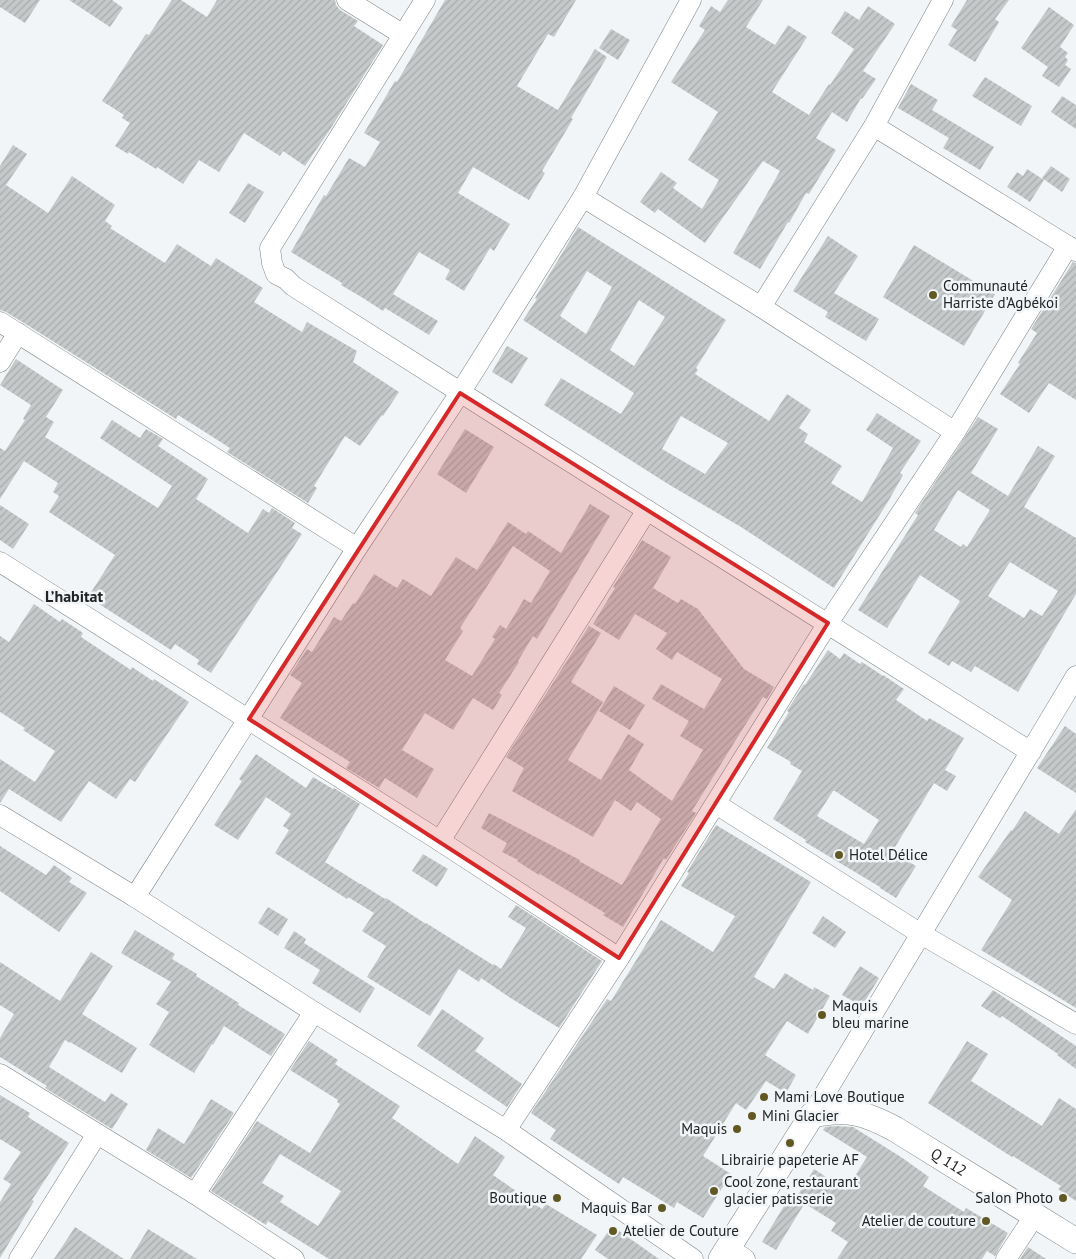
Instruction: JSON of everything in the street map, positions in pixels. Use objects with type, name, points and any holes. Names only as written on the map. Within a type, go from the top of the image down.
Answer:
[{"type":"street","points":[[347,0],[402,34]]},
{"type":"street","points":[[425,0],[270,248],[276,274],[460,393],[1031,752]]},
{"type":"street","points":[[134,897],[357,548],[460,393],[583,197],[691,0]]},
{"type":"street","points":[[760,307],[874,126],[942,0]]},
{"type":"street","points":[[506,1130],[619,958],[828,623],[955,432],[1072,249],[874,126]]},
{"type":"street","points":[[583,197],[760,307],[955,432]]},
{"type":"street","points":[[0,322],[357,548]]},
{"type":"street","points":[[0,362],[18,334]]},
{"type":"street","points":[[440,841],[647,510]]},
{"type":"street","points":[[0,562],[440,841],[619,958]]},
{"type":"street","points":[[731,1255],[812,1115],[1076,676]]},
{"type":"street","points":[[716,804],[921,934],[1076,1024]]},
{"type":"street","points":[[0,815],[506,1130],[693,1259]]},
{"type":"street","points":[[195,1194],[314,1012]]},
{"type":"street","points":[[0,1074],[195,1194],[294,1259]]},
{"type":"street","name":"Q 112","points":[[812,1115],[830,1111],[852,1112],[874,1118],[895,1129],[1076,1241]]},
{"type":"street","points":[[19,1259],[97,1134]]},
{"type":"street","points":[[1006,1259],[1034,1215]]},
{"type":"highlighted area","points":[[460,393],[828,623],[619,958],[249,719]]},
{"type":"building","points":[[0,0],[40,0],[25,23],[0,7]]},
{"type":"building","points":[[69,0],[112,0],[123,8],[110,27]]},
{"type":"building","points":[[172,0],[181,0],[207,17],[217,0],[335,0],[340,10],[358,21],[354,26],[383,45],[305,166],[283,151],[280,156],[244,133],[219,172],[199,160],[183,184],[157,167],[156,169],[129,152],[128,154],[115,146],[130,123],[122,118],[124,115],[102,101],[146,34],[149,35]]},
{"type":"building","points":[[445,0],[576,0],[554,37],[548,34],[517,86],[558,110],[595,49],[607,57],[542,171],[545,173],[529,200],[473,167],[458,193],[510,224],[494,251],[490,248],[464,291],[445,279],[450,270],[419,252],[393,294],[438,321],[429,335],[385,308],[383,311],[291,252],[324,195],[326,196],[349,158],[365,167],[380,142],[364,133],[395,81],[397,82]]},
{"type":"building","points":[[728,0],[763,0],[746,27],[775,45],[788,25],[807,37],[772,92],[809,115],[854,49],[831,33],[845,11],[859,20],[868,6],[895,24],[863,71],[876,79],[861,98],[847,122],[832,112],[816,138],[836,150],[809,194],[806,193],[760,269],[733,253],[780,171],[763,161],[705,243],[658,209],[655,213],[640,202],[661,172],[677,183],[673,188],[702,209],[719,180],[688,160],[718,112],[671,82],[705,30],[699,26],[711,6],[720,12]]},
{"type":"building","points":[[967,0],[1009,0],[995,19],[999,22],[975,62],[948,45],[957,30],[951,26]]},
{"type":"building","points":[[1049,7],[1074,25],[1060,47],[1068,53],[1065,57],[1068,60],[1065,65],[1071,69],[1059,87],[1042,76],[1048,67],[1021,48]]},
{"type":"building","points":[[611,29],[630,40],[618,60],[599,48]]},
{"type":"building","points":[[985,77],[1032,106],[1021,126],[972,96]]},
{"type":"building","points":[[911,84],[938,100],[932,110],[994,147],[980,170],[943,148],[949,138],[898,108]]},
{"type":"building","points":[[1062,96],[1076,105],[1076,129],[1051,112]]},
{"type":"building","points":[[13,145],[27,154],[6,185],[48,213],[72,176],[115,205],[105,221],[112,226],[110,228],[165,263],[177,244],[211,266],[216,258],[263,288],[254,302],[302,332],[307,322],[357,351],[353,362],[399,392],[360,446],[345,436],[314,486],[317,488],[308,503],[227,452],[230,448],[178,415],[176,419],[24,323],[0,310],[0,166]]},
{"type":"building","points":[[1051,166],[1070,179],[1062,192],[1042,178]]},
{"type":"building","points":[[1027,169],[1044,180],[1030,202],[1007,187],[1017,172],[1023,176]]},
{"type":"building","points":[[248,183],[264,192],[245,223],[229,213]]},
{"type":"building","points":[[578,227],[726,320],[696,368],[698,370],[695,374],[769,421],[787,394],[811,410],[799,428],[808,434],[804,442],[842,466],[831,483],[862,502],[893,448],[866,430],[877,413],[921,441],[900,473],[903,475],[889,500],[834,588],[741,527],[668,484],[544,405],[561,378],[621,414],[634,393],[523,320],[537,299],[535,298]],"holes":[[[587,271],[612,287],[586,334],[560,316]],[[639,300],[665,317],[634,366],[610,350]],[[681,416],[728,443],[705,474],[662,449]]]},
{"type":"building","points":[[828,236],[858,256],[834,293],[879,319],[866,341],[825,317],[828,312],[793,291]]},
{"type":"building","points":[[914,245],[995,294],[964,346],[883,297]]},
{"type":"building","points":[[1073,262],[1076,263],[1076,400],[1049,383],[1029,413],[1000,394],[1020,364],[1018,363],[1037,333],[1031,329]]},
{"type":"building","points":[[507,346],[528,358],[512,384],[492,372]]},
{"type":"building","points":[[16,359],[63,390],[46,417],[54,422],[45,437],[158,508],[172,486],[100,438],[112,420],[140,438],[146,429],[163,439],[158,446],[208,479],[196,499],[248,533],[263,509],[269,513],[272,508],[295,523],[292,528],[302,534],[211,673],[197,664],[199,660],[175,644],[171,650],[88,597],[115,555],[49,512],[59,496],[53,492],[58,483],[24,461],[0,499],[0,448],[5,451],[25,420],[23,419],[31,405],[0,385]]},
{"type":"building","points":[[978,417],[998,429],[971,473],[1008,496],[1038,446],[1055,456],[1024,507],[1076,538],[1076,594],[1018,692],[975,666],[971,672],[952,661],[949,666],[928,653],[960,601],[920,575],[887,628],[858,610],[918,515],[915,513]],"holes":[[[958,490],[990,510],[967,547],[963,544],[961,547],[934,530]],[[1010,562],[1058,591],[1042,616],[1030,609],[1024,618],[988,596]]]},
{"type":"building","points":[[465,429],[494,447],[466,493],[437,474]]},
{"type":"building","points":[[590,504],[610,516],[537,639],[533,636],[499,693],[502,695],[493,710],[473,698],[453,730],[425,713],[402,750],[434,769],[417,798],[385,778],[379,788],[346,768],[350,762],[280,718],[302,683],[290,675],[307,649],[312,652],[334,617],[341,621],[353,603],[355,604],[374,574],[397,588],[403,579],[431,596],[456,557],[477,570],[508,522],[526,534],[528,531],[561,553]],"holes":[[[513,546],[550,571],[531,603],[524,599],[506,629],[500,625],[492,637],[495,639],[472,676],[445,660],[463,631],[460,628]]]},
{"type":"building","points":[[0,505],[29,524],[13,549],[0,540]]},
{"type":"building","points":[[642,540],[671,557],[653,588],[678,603],[681,599],[698,609],[744,669],[774,687],[767,699],[763,697],[742,730],[692,811],[696,813],[666,860],[664,858],[623,927],[603,915],[605,913],[502,852],[507,843],[481,828],[489,813],[580,860],[622,885],[661,819],[637,802],[631,811],[615,800],[593,837],[512,791],[524,768],[506,757],[589,626],[601,633],[571,682],[603,702],[568,760],[601,780],[628,734],[644,744],[629,770],[672,801],[703,750],[680,736],[689,721],[652,699],[661,684],[704,709],[722,679],[677,652],[672,660],[656,649],[667,633],[635,614],[619,640],[593,624]]},
{"type":"building","points":[[34,604],[60,622],[62,619],[83,633],[81,637],[131,670],[132,667],[153,681],[154,679],[189,702],[135,782],[130,779],[116,799],[89,781],[61,822],[9,789],[0,803],[0,759],[35,782],[55,751],[0,712],[0,636],[9,642]]},
{"type":"building","points":[[828,650],[840,659],[844,653],[860,664],[862,662],[904,689],[896,700],[927,721],[929,718],[964,738],[945,770],[956,776],[947,791],[934,783],[892,852],[916,866],[896,898],[805,842],[806,840],[773,819],[802,771],[767,748],[789,712],[787,711]],"holes":[[[833,791],[879,820],[864,844],[817,816]]]},
{"type":"building","points":[[614,686],[645,705],[630,730],[599,711]]},
{"type":"building","points":[[1065,726],[1076,734],[1076,793],[1037,768]]},
{"type":"building","points":[[256,754],[306,788],[313,777],[360,804],[325,862],[493,965],[501,969],[526,928],[508,917],[516,905],[602,961],[559,1028],[481,978],[479,982],[459,969],[430,1016],[367,977],[386,946],[362,931],[374,913],[348,897],[347,899],[275,853],[289,830],[283,826],[291,814],[266,797],[238,840],[214,825],[242,781],[239,779]]},
{"type":"building","points":[[1076,809],[1076,1008],[981,950],[1012,900],[978,877],[1025,811],[1059,834]]},
{"type":"building","points":[[716,825],[811,882],[754,977],[774,989],[785,973],[813,990],[814,987],[830,996],[808,1034],[787,1021],[765,1055],[796,1075],[786,1093],[766,1081],[746,1110],[736,1103],[703,1156],[731,1174],[703,1218],[677,1202],[674,1208],[623,1177],[619,1184],[550,1139],[556,1130],[531,1113],[607,999],[611,1001],[661,920],[713,952],[735,916],[681,886],[689,873],[687,872]]},
{"type":"building","points":[[0,846],[46,875],[54,865],[72,878],[69,882],[87,893],[59,932],[0,891]]},
{"type":"building","points":[[423,854],[448,869],[437,887],[412,871]]},
{"type":"building","points":[[268,907],[288,919],[278,936],[258,923]]},
{"type":"building","points":[[823,916],[846,932],[835,948],[812,933]]},
{"type":"building","points":[[135,930],[175,954],[172,959],[239,1003],[238,1005],[285,1034],[271,1056],[224,1026],[194,1073],[149,1045],[169,1012],[156,1004],[171,982],[121,953]]},
{"type":"building","points":[[294,931],[306,939],[304,943],[375,988],[360,1013],[312,983],[320,970],[284,948]]},
{"type":"building","points":[[91,952],[113,966],[82,1014],[137,1048],[122,1073],[65,1040],[49,1067],[105,1102],[111,1093],[128,1104],[112,1129],[45,1088],[47,1086],[0,1057],[0,1038],[14,1014],[0,1005],[0,962],[60,1001]]},
{"type":"building","points":[[860,966],[879,978],[862,1006],[842,995]]},
{"type":"building","points":[[993,990],[1076,1046],[1076,1069],[1058,1054],[1002,1016],[1000,1018],[981,1006]]},
{"type":"building","points":[[442,1009],[484,1038],[475,1051],[522,1084],[507,1107],[417,1046]]},
{"type":"building","points":[[309,1041],[338,1060],[335,1064],[400,1106],[392,1118],[458,1164],[475,1136],[505,1157],[493,1175],[542,1209],[546,1204],[597,1235],[581,1259],[329,1259],[268,1221],[266,1225],[211,1191],[257,1121],[310,1153],[340,1104],[337,1102],[338,1100],[290,1070]],"holes":[[[280,1154],[341,1191],[318,1226],[280,1202],[284,1196],[262,1183]]]},
{"type":"building","points":[[967,1041],[988,1054],[971,1081],[1042,1126],[1059,1098],[1076,1109],[1076,1201],[1058,1189],[1061,1186],[928,1103]]},
{"type":"building","points":[[0,1095],[30,1113],[28,1117],[69,1143],[32,1200],[34,1201],[0,1258],[0,1202],[11,1184],[3,1179],[21,1152],[0,1139]]},
{"type":"building","points":[[211,1099],[234,1113],[191,1178],[146,1150],[158,1128],[184,1144]]},
{"type":"building","points":[[825,1127],[853,1127],[929,1177],[923,1186],[964,1212],[966,1208],[1008,1233],[995,1256],[987,1251],[982,1259],[837,1259],[848,1242],[831,1231],[836,1223],[796,1198],[814,1169],[846,1190],[867,1157],[823,1130]]},
{"type":"building","points":[[789,1198],[803,1206],[776,1250],[762,1242]]},
{"type":"building","points":[[612,1226],[659,1259],[608,1259],[595,1250]]},
{"type":"building","points":[[75,1227],[124,1259],[54,1259]]},
{"type":"building","points":[[148,1229],[197,1259],[130,1259]]},
{"type":"building","points":[[1028,1247],[1046,1259],[1020,1259]]},
{"type":"place","name":"Communauté Harriste d’Agbékoi","points":[[933,295]]},
{"type":"place","name":"Hotel Délice","points":[[839,855]]},
{"type":"place","name":"Maquis bleu marine","points":[[822,1015]]},
{"type":"place","name":"Mami Love Boutique","points":[[764,1097]]},
{"type":"place","name":"Mini Glacier","points":[[752,1116]]},
{"type":"place","name":"Maquis","points":[[737,1129]]},
{"type":"place","name":"Librairie papeterie AF","points":[[790,1143]]},
{"type":"place","name":"Cool zone, restaurant glacier patisserie","points":[[714,1191]]},
{"type":"place","name":"Boutique","points":[[557,1198]]},
{"type":"place","name":"Salon Photo","points":[[1063,1198]]},
{"type":"place","name":"Maquis Bar","points":[[662,1208]]},
{"type":"place","name":"Atelier de couture","points":[[986,1221]]},
{"type":"place","name":"Atelier de Couture","points":[[613,1231]]},
{"type":"district","name":"L’habitat","points":[[74,596]]}]
